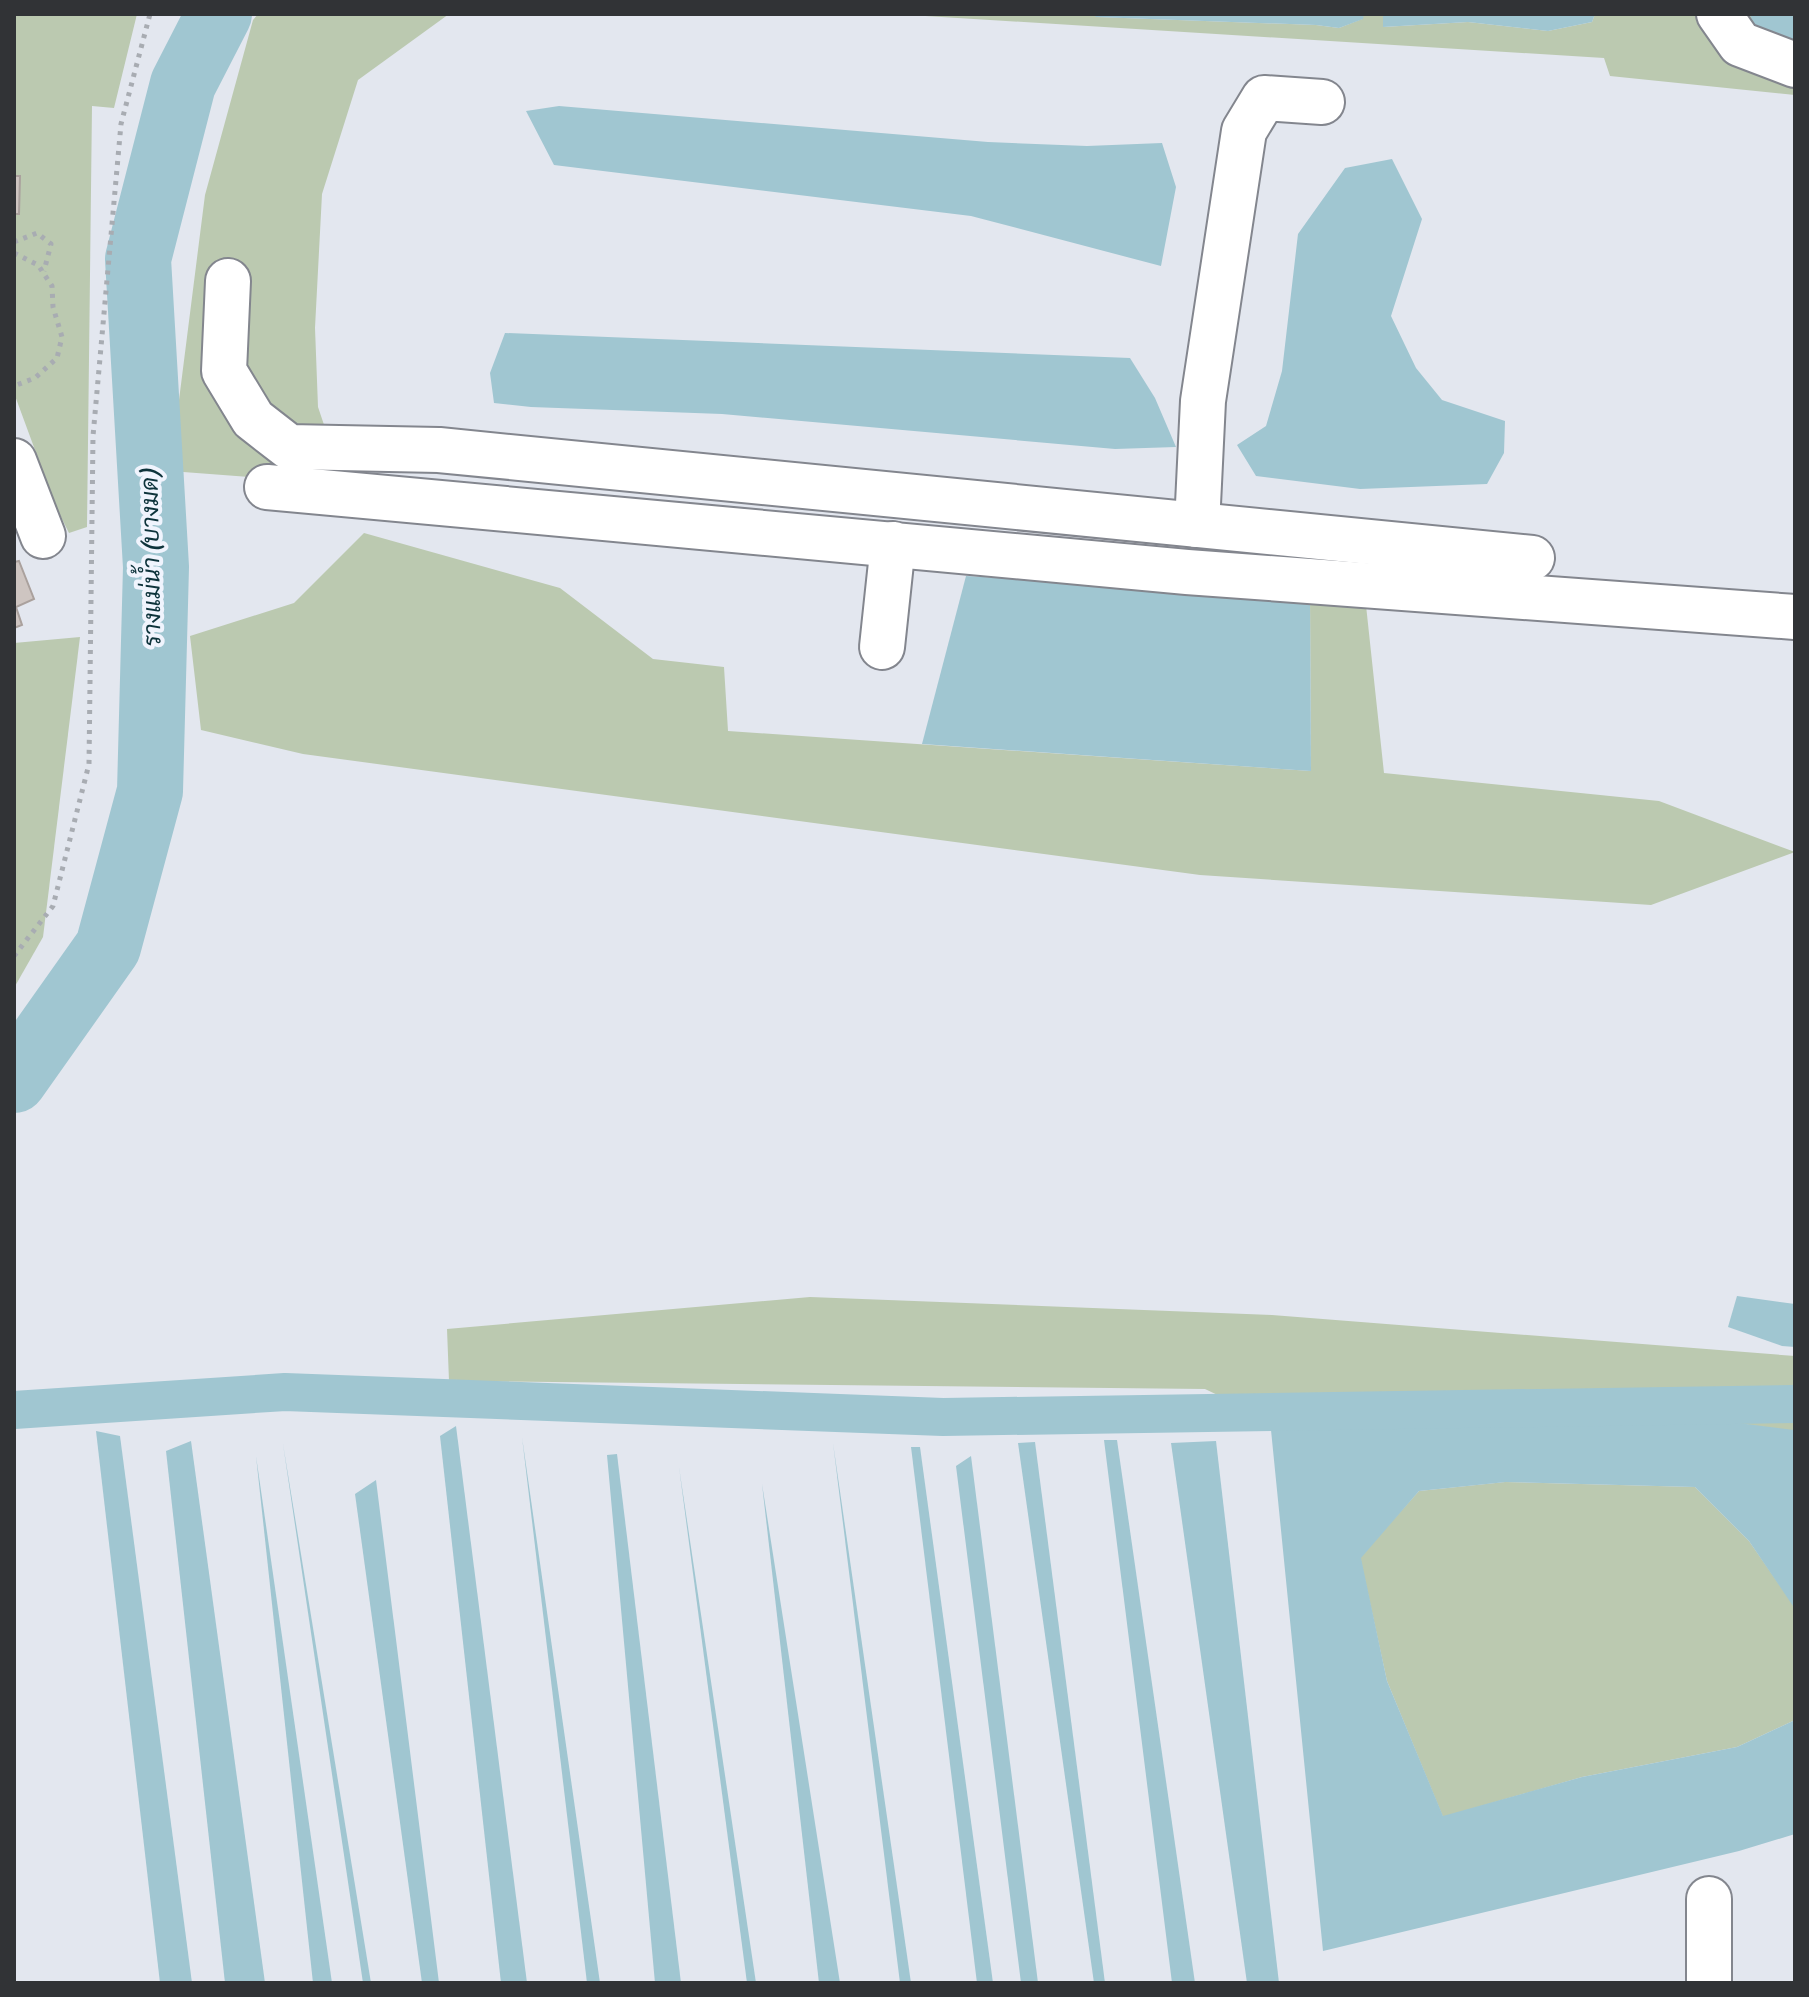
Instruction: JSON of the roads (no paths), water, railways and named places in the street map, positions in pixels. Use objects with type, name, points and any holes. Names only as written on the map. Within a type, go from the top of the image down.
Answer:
[{"type":"street","points":[[1719,14],[1740,44],[1795,65]]},
{"type":"street","points":[[1197,525],[1203,401],[1244,131],[1264,98],[1322,102]]},
{"type":"street","points":[[228,281],[224,371],[253,419],[289,447],[439,450],[1532,558]]},
{"type":"street","points":[[14,461],[43,536]]},
{"type":"street","points":[[267,487],[1187,572],[1795,617]]},
{"type":"street","points":[[882,647],[893,544]]},
{"type":"street","points":[[1709,1899],[1709,1983]]},
{"type":"water","points":[[1093,14],[1364,14],[1363,19],[1339,28],[1096,17]]},
{"type":"water","points":[[1383,14],[1595,14],[1592,22],[1548,31],[1468,22],[1383,27]]},
{"type":"water","points":[[1750,14],[1795,14],[1795,48],[1762,32]]},
{"type":"water","points":[[559,106],[988,142],[1087,146],[1162,143],[1176,187],[1161,266],[971,216],[554,165],[526,111]]},
{"type":"water","points":[[1392,159],[1422,219],[1391,316],[1416,368],[1442,400],[1505,421],[1504,453],[1487,484],[1360,489],[1256,476],[1237,445],[1266,426],[1282,371],[1298,234],[1345,168]]},
{"type":"water","points":[[505,333],[1130,358],[1155,398],[1176,447],[1115,449],[722,414],[494,403],[490,373]]},
{"type":"water","points":[[966,576],[1310,596],[1311,771],[922,744]]},
{"type":"water","points":[[1737,1296],[1795,1304],[1795,1347],[1782,1346],[1728,1327]]},
{"type":"water","points":[[1635,1410],[1794,1430],[1795,1609],[1749,1541],[1695,1487],[1506,1482],[1419,1491],[1361,1558],[1387,1681],[1443,1816],[1582,1777],[1737,1747],[1795,1720],[1795,1834],[1739,1851],[1323,1951],[1270,1420]]},
{"type":"water","points":[[456,1426],[527,1983],[501,1983],[440,1436]]},
{"type":"water","points":[[96,1431],[120,1436],[192,1983],[160,1983]]},
{"type":"water","points":[[522,1437],[600,1983],[587,1983]]},
{"type":"water","points":[[1104,1440],[1117,1440],[1195,1983],[1172,1983]]},
{"type":"water","points":[[191,1441],[265,1983],[225,1983],[166,1451]]},
{"type":"water","points":[[1216,1441],[1279,1983],[1247,1983],[1171,1443]]},
{"type":"water","points":[[1035,1442],[1105,1983],[1094,1983],[1018,1443]]},
{"type":"water","points":[[833,1443],[911,1983],[900,1983]]},
{"type":"water","points":[[283,1444],[371,1983],[363,1983]]},
{"type":"water","points":[[911,1447],[920,1447],[993,1983],[977,1983]]},
{"type":"water","points":[[617,1454],[681,1983],[655,1983],[607,1455]]},
{"type":"water","points":[[256,1456],[332,1983],[313,1983]]},
{"type":"water","points":[[971,1456],[1038,1983],[1021,1983],[956,1466]]},
{"type":"water","points":[[679,1467],[756,1983],[747,1983]]},
{"type":"water","points":[[376,1480],[439,1983],[422,1983],[355,1494]]},
{"type":"water","points":[[762,1484],[840,1983],[819,1983]]},
{"type":"waterway","name":"รางแม่น้ำ (บางมด)","points":[[14,1080],[108,947],[150,791],[156,567],[138,259],[183,84],[219,14]]},
{"type":"waterway","points":[[14,1410],[285,1392],[943,1417],[1795,1404]]}]
